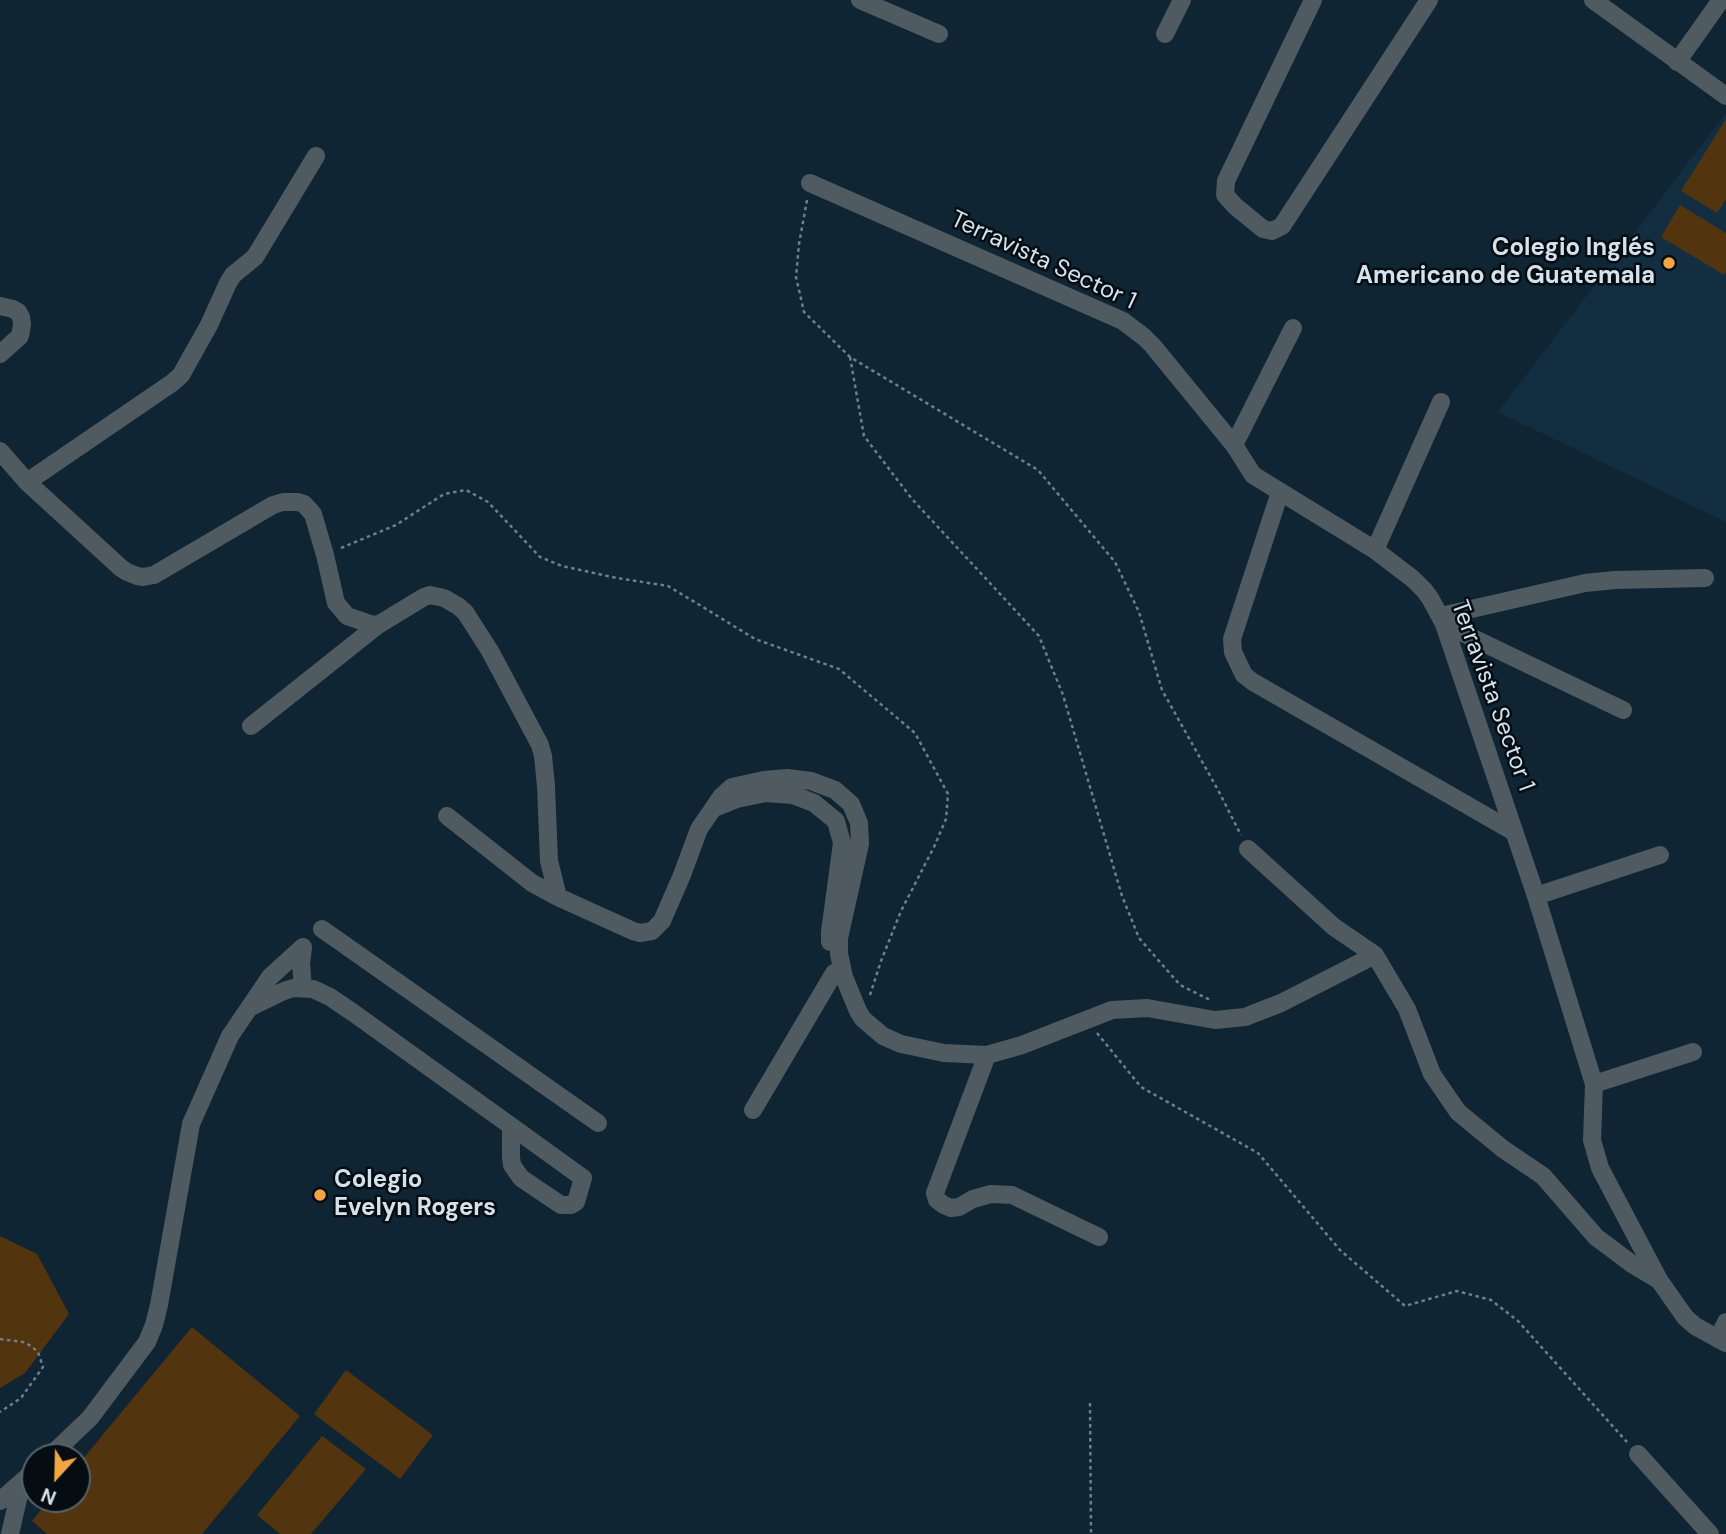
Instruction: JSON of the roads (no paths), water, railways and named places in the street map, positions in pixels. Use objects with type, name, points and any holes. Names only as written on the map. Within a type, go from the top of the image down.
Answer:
[{"type":"street","points":[[860,0],[939,34]]},
{"type":"street","points":[[1165,34],[1182,0]]},
{"type":"street","points":[[1313,0],[1226,181],[1224,195],[1263,229],[1272,231],[1282,226],[1429,0]]},
{"type":"street","points":[[1593,0],[1726,96]]},
{"type":"street","points":[[1677,62],[1721,0]]},
{"type":"street","points":[[27,482],[181,375],[209,325],[228,283],[233,275],[255,257],[316,156]]},
{"type":"street","name":"Terravista Sector 1","points":[[810,183],[1123,321],[1153,346],[1234,445],[1254,475],[1375,550],[1413,579],[1430,597],[1442,620],[1536,896],[1594,1084],[1592,1140],[1600,1168],[1659,1280],[1685,1317],[1695,1326],[1722,1341]]},
{"type":"street","points":[[0,306],[13,309],[21,317],[22,325],[20,336],[0,354]]},
{"type":"street","points":[[1234,445],[1293,328]]},
{"type":"street","points":[[1375,550],[1441,402]]},
{"type":"street","points":[[2,458],[121,568],[143,577],[154,575],[273,505],[291,501],[304,504],[313,514],[326,555],[336,603],[346,615],[355,620],[378,625]]},
{"type":"street","points":[[1280,492],[1232,639],[1233,652],[1244,676],[1514,832]]},
{"type":"street","points":[[1442,620],[1585,583],[1704,578]]},
{"type":"street","points":[[251,726],[378,625],[424,597],[430,595],[444,598],[465,612],[490,651],[540,745],[546,786],[549,861],[558,897]]},
{"type":"street","points":[[1442,620],[1623,710]]},
{"type":"street","points":[[447,816],[532,883],[640,933],[652,931],[662,921],[699,829],[721,797],[732,788],[764,780],[787,778],[811,781],[835,790],[851,804],[859,823],[860,844],[839,938],[844,978],[858,1012],[883,1036],[901,1044],[944,1053],[987,1055],[1022,1045],[1112,1010],[1147,1008],[1215,1020],[1245,1017],[1281,1003],[1375,955]]},
{"type":"street","points":[[711,810],[737,799],[766,793],[793,795],[814,803],[836,821],[842,843],[830,932],[831,960],[834,973],[853,999]]},
{"type":"street","points":[[1248,849],[1334,928],[1375,955],[1408,1009],[1432,1074],[1458,1112],[1503,1149],[1543,1176],[1596,1237],[1659,1280]]},
{"type":"street","points":[[1536,896],[1660,855]]},
{"type":"street","points":[[322,929],[598,1123]]},
{"type":"street","points":[[64,1443],[90,1418],[147,1342],[154,1325],[191,1124],[230,1037],[270,977],[303,947],[303,988]]},
{"type":"street","points":[[753,1110],[834,973]]},
{"type":"street","points":[[248,1009],[284,991],[303,988],[321,993],[347,1009],[512,1126],[583,1178],[578,1200],[568,1206],[559,1204],[521,1178],[512,1165],[512,1126]]},
{"type":"street","points":[[1594,1084],[1693,1052]]},
{"type":"street","points":[[987,1055],[935,1193],[937,1199],[951,1208],[990,1194],[1012,1195],[1099,1237]]},
{"type":"street","points":[[1722,1341],[1726,1322]]},
{"type":"street","points":[[1638,1454],[1710,1534]]},
{"type":"street","points":[[0,1501],[21,1483]]},
{"type":"street","points":[[10,1534],[21,1493]]},
{"type":"place","name":"Colegio Inglés Americano de Guatemala","points":[[1669,263]]},
{"type":"place","name":"Colegio Evelyn Rogers","points":[[320,1195]]}]
